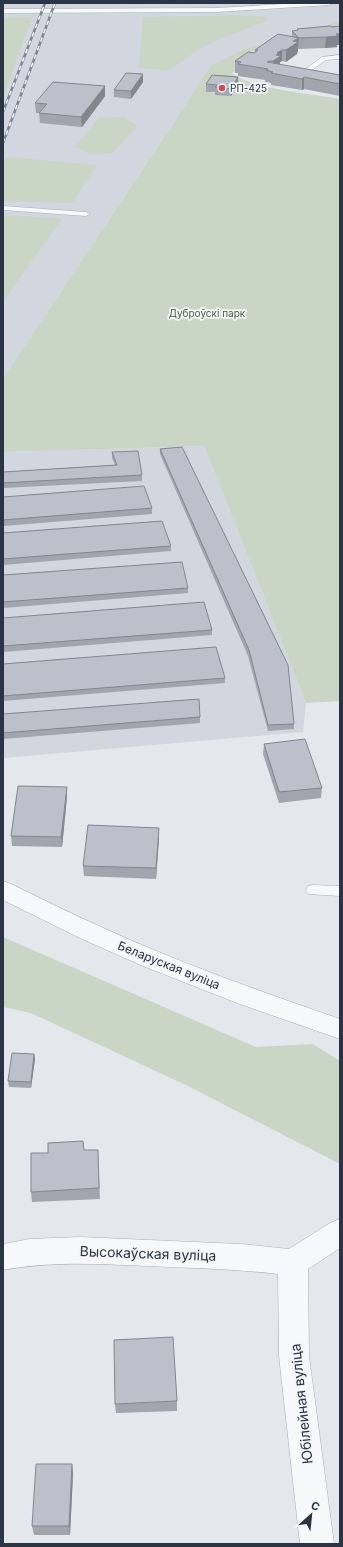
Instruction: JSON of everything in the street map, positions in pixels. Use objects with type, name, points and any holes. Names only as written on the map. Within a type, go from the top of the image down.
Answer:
[{"type":"street","name":"Беларуская вуліца","points":[[3,890],[90,932],[167,964],[260,1002],[340,1029]]},
{"type":"street","points":[[293,1263],[340,1232]]},
{"type":"street","name":"Высокаўская вуліца","points":[[3,1257],[30,1252],[80,1250],[242,1257],[293,1263]]},
{"type":"street","name":"Юбілейная вуліца","points":[[293,1263],[294,1356],[317,1544]]},
{"type":"lane","points":[[3,12],[217,10],[329,3]]},
{"type":"lane","points":[[340,57],[324,58],[303,73],[340,80]]},
{"type":"lane","points":[[3,208],[86,214]]},
{"type":"lane","points":[[313,890],[340,890]]},
{"type":"shaded area","points":[[3,3],[340,3],[340,21],[239,51],[210,66],[3,378]]},
{"type":"shaded area","points":[[204,446],[306,703],[303,732],[3,758],[3,452]]},
{"type":"green space","points":[[244,15],[265,17],[269,20],[217,40],[199,49],[180,63],[167,70],[139,68],[143,17]]},
{"type":"green space","points":[[33,17],[3,98],[3,18]]},
{"type":"green space","name":"Дуброўскі парк","points":[[340,21],[340,35],[274,46],[232,73],[252,83],[267,87],[340,99],[340,701],[306,703],[204,446],[3,452],[3,378],[210,66],[239,51]]},
{"type":"green space","points":[[124,117],[137,126],[113,153],[91,154],[75,147],[98,118]]},
{"type":"green space","points":[[6,157],[97,165],[72,203],[3,201],[3,164]]},
{"type":"green space","points":[[3,215],[62,219],[3,302]]},
{"type":"green space","points":[[3,937],[256,1047],[313,1044],[340,1061],[340,1164],[188,1086],[31,1013],[3,1007]]},
{"type":"building","points":[[340,26],[340,34],[336,34],[338,36],[299,38],[292,31],[298,30],[297,29]]},
{"type":"building","points":[[278,34],[299,38],[293,41],[298,42],[286,50],[282,50],[276,55],[281,56],[273,61],[267,62],[340,75],[340,84],[304,77],[302,79],[271,73],[273,72],[266,70],[268,69],[238,64],[241,62],[235,61],[248,52],[254,53],[258,50],[255,50]]},
{"type":"building","points":[[126,73],[143,74],[131,91],[114,90]]},
{"type":"building","points":[[212,75],[238,77],[231,89],[206,84]]},
{"type":"building","points":[[53,82],[105,86],[81,117],[39,113],[47,104],[35,103]]},
{"type":"building","points":[[182,447],[288,665],[294,724],[268,725],[249,650],[160,449]]},
{"type":"building","points":[[138,451],[142,475],[3,483],[3,472],[117,465],[112,452]]},
{"type":"building","points":[[144,486],[152,508],[3,520],[3,497]]},
{"type":"building","points":[[162,521],[171,546],[3,559],[3,533]]},
{"type":"building","points":[[182,562],[188,588],[3,602],[3,575]]},
{"type":"building","points":[[204,602],[212,630],[3,646],[3,618]]},
{"type":"building","points":[[216,647],[225,678],[3,696],[3,664]]},
{"type":"building","points":[[199,699],[200,717],[3,733],[3,714]]},
{"type":"building","points":[[305,739],[322,788],[279,792],[264,744]]},
{"type":"building","points":[[18,786],[67,787],[61,837],[11,836]]},
{"type":"building","points":[[88,825],[159,828],[156,868],[83,866]]},
{"type":"building","points":[[12,1053],[34,1054],[31,1082],[8,1081]]},
{"type":"building","points":[[83,1141],[84,1150],[98,1150],[99,1188],[31,1192],[31,1153],[48,1153],[48,1143]]},
{"type":"building","points":[[173,1337],[177,1401],[115,1404],[114,1340]]},
{"type":"building","points":[[36,1464],[72,1464],[69,1526],[32,1526]]},
{"type":"railway","points":[[3,112],[45,3]]},
{"type":"railway","points":[[3,143],[55,3]]},
{"type":"place","name":"РП-425","points":[[222,88]]}]
